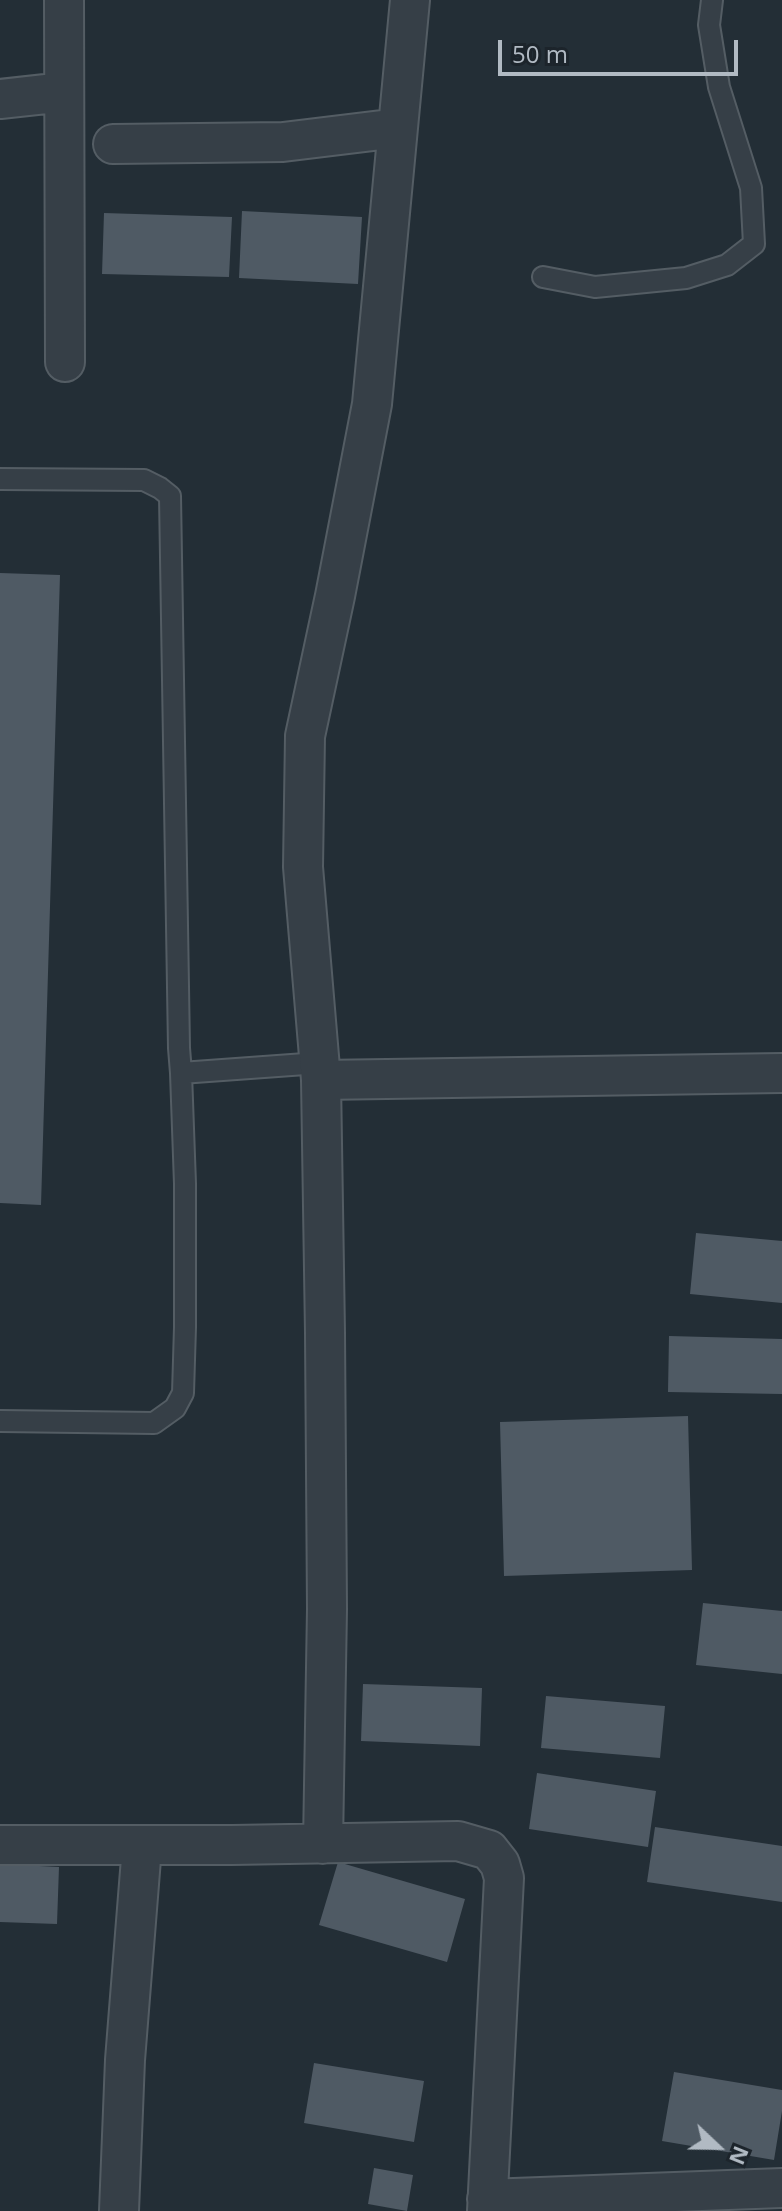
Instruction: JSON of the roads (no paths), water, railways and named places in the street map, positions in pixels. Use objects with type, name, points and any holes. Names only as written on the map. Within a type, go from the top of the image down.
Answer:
[{"type":"street","points":[[64,0],[65,362]]},
{"type":"street","points":[[323,1844],[327,1609],[320,1071],[303,867],[305,736],[372,404],[410,0]]},
{"type":"street","points":[[0,99],[64,92]]},
{"type":"street","points":[[113,144],[283,142],[398,128]]},
{"type":"street","points":[[320,1071],[782,1073]]},
{"type":"street","points":[[0,1845],[458,1841],[489,1850],[500,1864],[504,1878],[487,2205],[782,2188]]},
{"type":"street","points":[[119,2211],[125,2060],[142,1846]]},
{"type":"lane","points":[[543,277],[595,287],[686,278],[727,265],[754,244],[751,188],[719,87],[709,25],[712,0]]},
{"type":"lane","points":[[0,479],[144,480],[170,496],[178,1032],[185,1216],[183,1393],[175,1408],[154,1423],[0,1421]]},
{"type":"lane","points":[[181,1073],[320,1071]]}]
